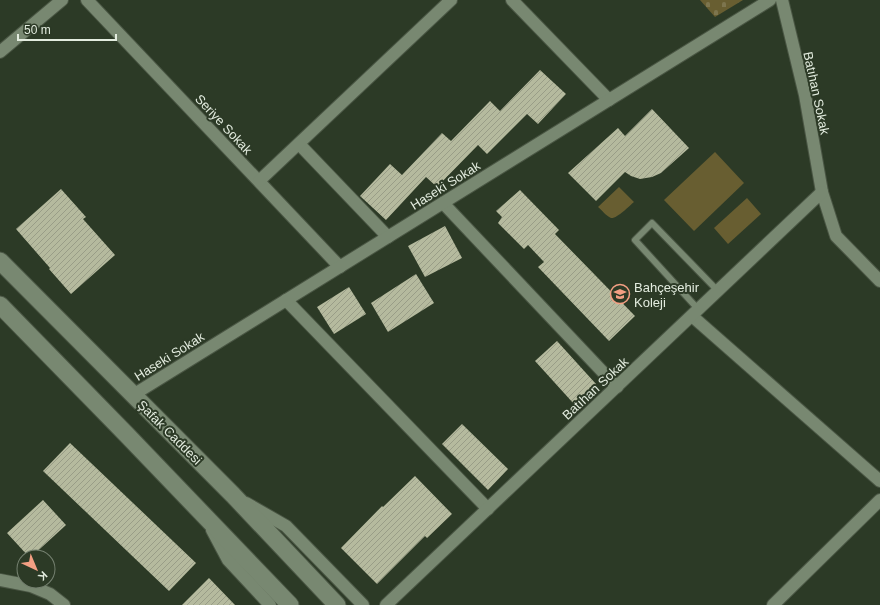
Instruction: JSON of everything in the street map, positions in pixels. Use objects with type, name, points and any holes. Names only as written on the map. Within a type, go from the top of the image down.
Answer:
[{"type":"main road","name":"Şafak Caddesi","points":[[0,261],[233,495],[338,605]]},
{"type":"main road","points":[[0,305],[113,420],[290,605]]},
{"type":"street","points":[[0,52],[62,0]]},
{"type":"street","name":"Seriye Sokak","points":[[87,0],[340,267]]},
{"type":"street","points":[[259,181],[451,0]]},
{"type":"street","points":[[512,0],[609,100]]},
{"type":"street","name":"Haseki Sokak","points":[[133,395],[770,0]]},
{"type":"street","name":"Batıhan Sokak","points":[[782,0],[805,95],[822,192],[836,236],[880,281]]},
{"type":"street","points":[[299,144],[388,237]]},
{"type":"street","name":"Batıhan Sokak","points":[[386,605],[822,192]]},
{"type":"street","points":[[443,203],[617,387]]},
{"type":"street","points":[[286,300],[488,509]]},
{"type":"street","points":[[695,312],[880,481]]},
{"type":"street","points":[[233,495],[286,526],[363,605]]},
{"type":"street","points":[[773,605],[880,500]]},
{"type":"street","points":[[205,516],[228,560],[270,605]]},
{"type":"street","points":[[0,581],[31,586],[50,594],[64,605]]},
{"type":"lane","points":[[695,312],[635,240],[652,223],[718,291]]},
{"type":"green space","points":[[700,0],[743,0],[715,17]]},
{"type":"green space","points":[[715,152],[744,183],[694,231],[664,200]]},
{"type":"green space","points":[[619,187],[634,202],[620,214],[614,218],[611,218],[598,207]]},
{"type":"green space","points":[[747,198],[761,214],[728,244],[714,228]]},
{"type":"building","points":[[540,70],[566,94],[538,124],[527,114],[487,154],[478,145],[437,187],[426,177],[386,220],[360,196],[390,164],[402,175],[442,133],[451,141],[490,101],[500,111]]},
{"type":"building","points":[[652,109],[689,148],[661,173],[652,177],[640,179],[625,172],[596,201],[568,173],[618,128],[625,136]]},
{"type":"building","points":[[61,189],[86,217],[83,219],[115,255],[71,294],[16,229]]},
{"type":"building","points":[[520,190],[559,230],[555,234],[635,316],[609,341],[538,267],[544,262],[528,245],[524,249],[498,223],[502,217],[496,211]]},
{"type":"building","points":[[445,226],[462,258],[425,277],[408,246]]},
{"type":"building","points":[[416,274],[434,303],[388,332],[371,303]]},
{"type":"building","points":[[349,287],[366,314],[334,334],[317,307]]},
{"type":"building","points":[[557,341],[596,384],[574,404],[535,361]]},
{"type":"building","points":[[462,424],[508,469],[488,490],[442,444]]},
{"type":"building","points":[[70,443],[196,563],[169,591],[43,471]]},
{"type":"building","points":[[415,476],[452,514],[427,538],[425,536],[377,584],[341,548],[382,506],[383,507]]},
{"type":"building","points":[[43,500],[66,525],[40,549],[22,549],[7,533]]},
{"type":"building","points":[[209,578],[235,605],[182,605]]},
{"type":"place","name":"Bahçeşehir Koleji","points":[[620,294]]}]
